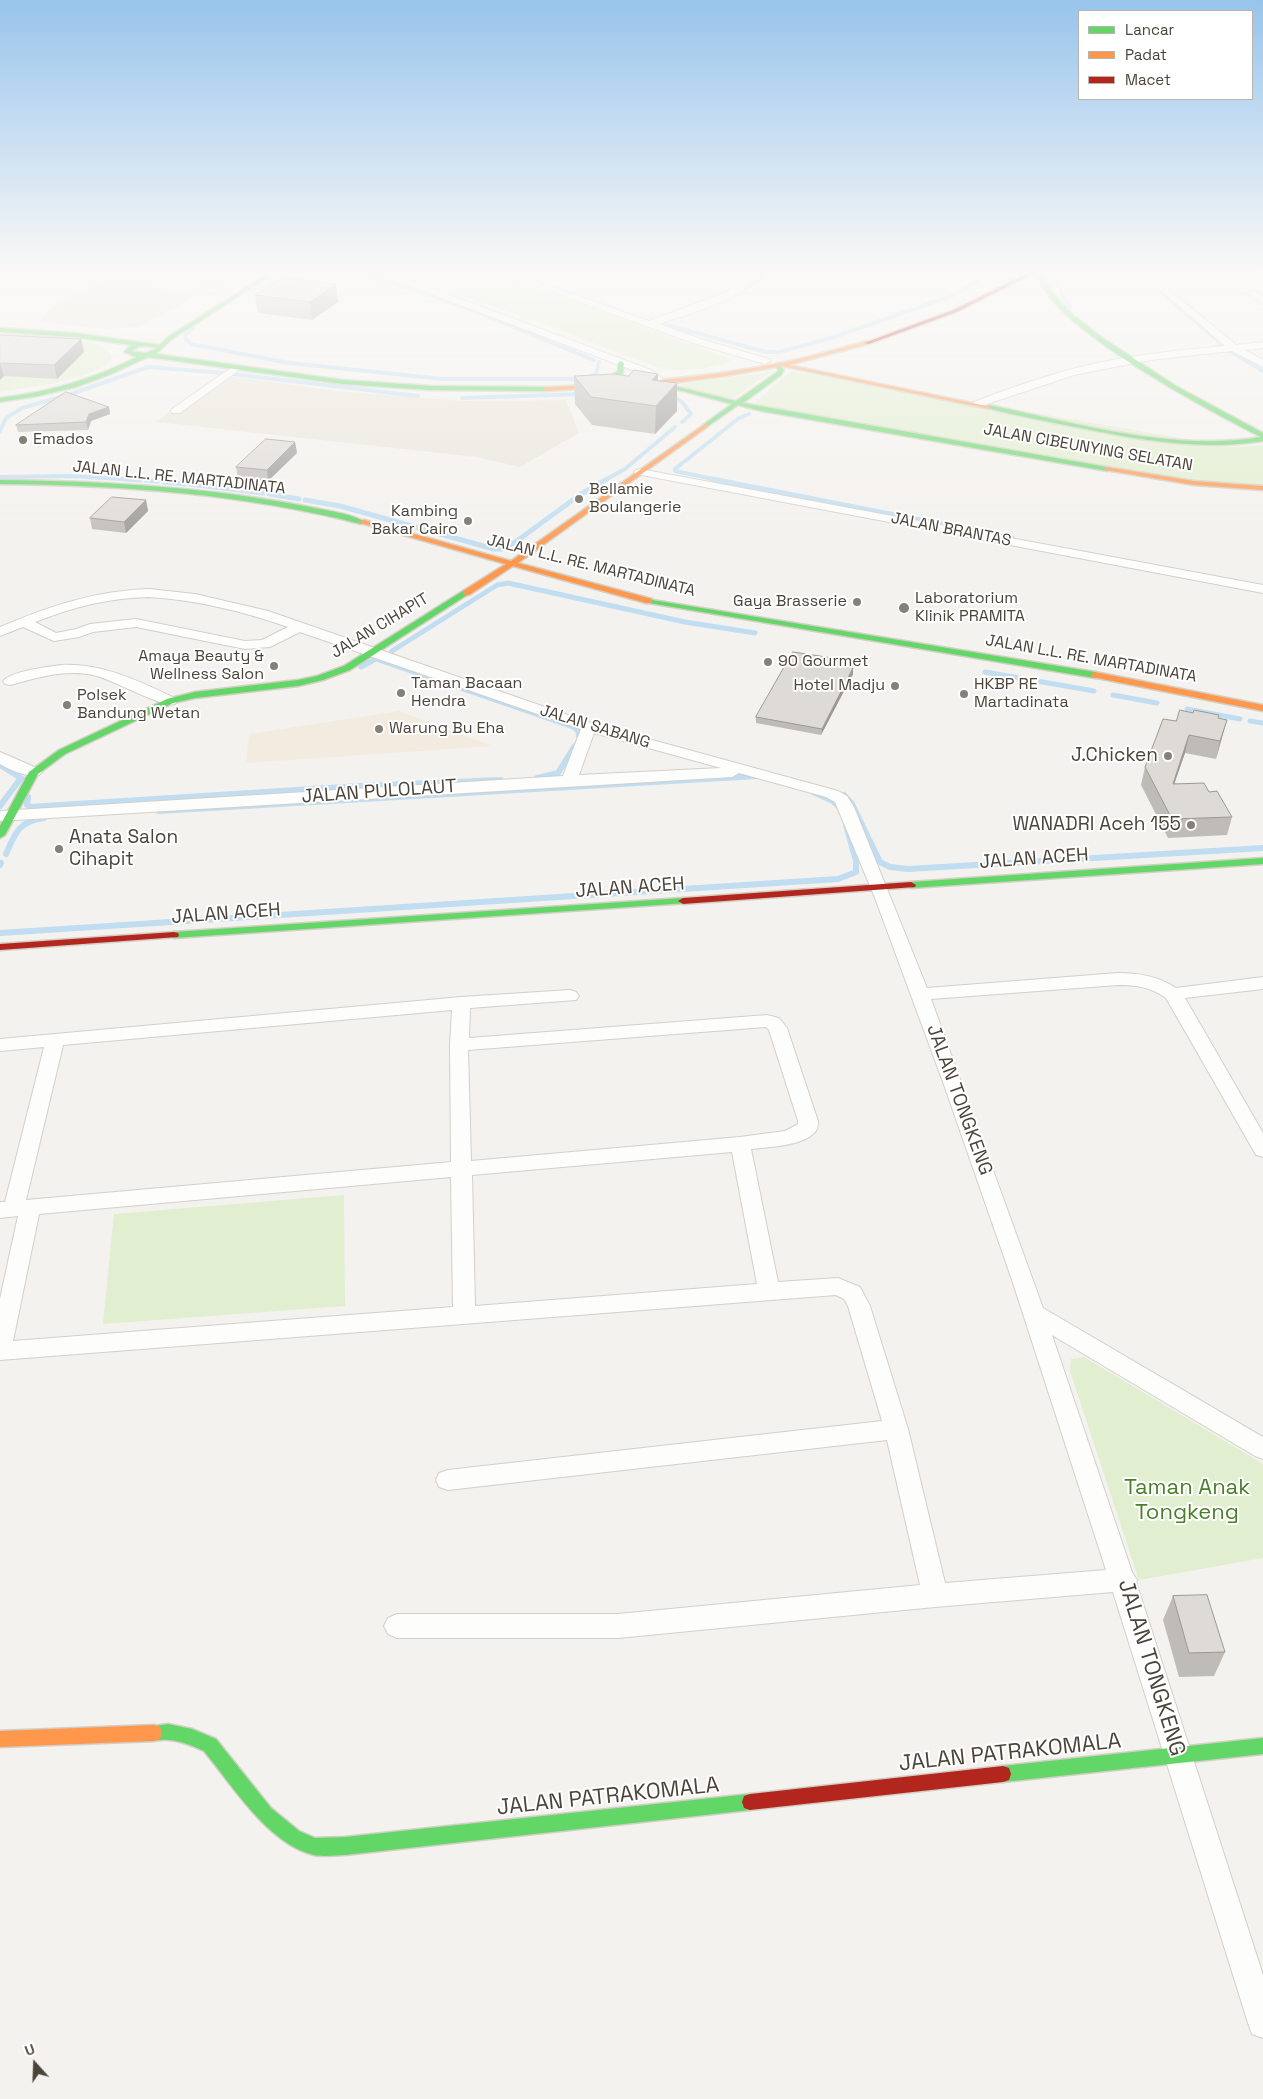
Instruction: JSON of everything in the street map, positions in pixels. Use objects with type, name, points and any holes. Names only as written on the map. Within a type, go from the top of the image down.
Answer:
[{"type":"street","points":[[0,411],[39,396],[87,382],[118,369]]},
{"type":"street","points":[[176,411],[234,369]]},
{"type":"street","points":[[245,369],[441,389],[494,390],[594,388],[741,369]]},
{"type":"street","points":[[278,369],[345,379],[472,384],[590,384],[659,380],[721,369]]},
{"type":"street","points":[[590,384],[618,376],[621,369]]},
{"type":"street","name":"JALAN CIBEUNYING SELATAN","points":[[634,369],[659,380],[671,388],[738,404],[1152,477],[1194,483],[1263,488]]},
{"type":"street","name":"JALAN CIHAPIT","points":[[0,835],[5,816],[34,772],[62,752],[170,701],[195,695],[298,683],[320,678],[347,668],[372,654],[511,564],[738,404],[779,374],[780,369]]},
{"type":"street","points":[[798,369],[1102,430],[1198,444],[1243,444],[1263,437]]},
{"type":"street","points":[[818,369],[822,375]]},
{"type":"street","points":[[978,404],[1048,379],[1090,369]]},
{"type":"street","points":[[1142,369],[1190,398],[1263,437]]},
{"type":"street","points":[[0,400],[39,396]]},
{"type":"street","points":[[706,397],[714,407],[717,414],[716,418]]},
{"type":"street","name":"JALAN BRANTAS","points":[[640,472],[1263,589]]},
{"type":"street","name":"JALAN L.L. RE. MARTADINATA","points":[[0,482],[45,482],[116,486],[249,499],[331,513],[631,597],[684,608],[1106,676],[1263,708]]},
{"type":"street","name":"JALAN SABANG","points":[[0,632],[81,602],[126,594],[156,593],[212,600],[298,627],[589,728],[832,794],[841,799],[846,806],[880,887]]},
{"type":"street","points":[[23,622],[54,638],[99,627],[136,622],[245,645],[265,644],[298,627]]},
{"type":"street","points":[[3,682],[30,675],[79,669],[110,676],[170,701]]},
{"type":"street","points":[[569,781],[589,728]]},
{"type":"street","points":[[0,757],[11,764],[34,772]]},
{"type":"street","name":"JALAN PULOLAUT","points":[[5,816],[569,781],[749,772]]},
{"type":"street","name":"JALAN ACEH","points":[[0,947],[1263,861]]},
{"type":"street","name":"JALAN TONGKENG","points":[[880,887],[922,994],[1035,1314],[1124,1580],[1263,2022]]},
{"type":"street","points":[[922,994],[1118,979],[1144,979],[1161,986],[1173,994],[1263,1150]]},
{"type":"street","points":[[1173,994],[1263,983]]},
{"type":"street","points":[[0,1045],[461,1003],[570,996]]},
{"type":"street","points":[[461,1003],[459,1044],[464,1315]]},
{"type":"street","points":[[15,1209],[740,1144],[789,1136],[808,1128],[808,1121],[778,1028],[772,1022],[459,1044]]},
{"type":"street","points":[[56,1040],[15,1209],[0,1351],[838,1286],[852,1293],[859,1306],[896,1429],[934,1595]]},
{"type":"street","points":[[740,1144],[769,1292]]},
{"type":"street","points":[[1035,1314],[1263,1449]]},
{"type":"street","points":[[448,1480],[896,1429]]},
{"type":"street","points":[[397,1626],[618,1626],[934,1595],[1124,1580]]},
{"type":"street","name":"JALAN PATRAKOMALA","points":[[0,1739],[168,1732],[192,1737],[210,1745],[265,1814],[293,1837],[316,1847],[354,1845],[1263,1746]]},
{"type":"shaded area","points":[[228,376],[338,391],[463,401],[566,400],[579,433],[520,467],[476,457],[157,422],[169,412],[176,413]]},
{"type":"shaded area","points":[[399,711],[493,746],[246,763],[249,734]]},
{"type":"green space","points":[[0,369],[98,369],[79,377],[0,392]]},
{"type":"green space","points":[[792,371],[1233,447],[1263,445],[1263,486],[1195,481],[753,405]]},
{"type":"green space","points":[[771,372],[731,400],[682,387],[682,384]]},
{"type":"green space","points":[[344,1195],[345,1306],[103,1324],[114,1214]]},
{"type":"green space","name":"Taman Anak Tongkeng","points":[[1084,1357],[1263,1464],[1263,1558],[1139,1580],[1070,1371],[1071,1359]]},
{"type":"building","points":[[634,370],[658,374],[652,380],[677,383],[656,406],[591,397],[574,376],[614,374],[628,376]]},
{"type":"building","points":[[66,392],[109,407],[89,414],[86,422],[16,425]]},
{"type":"building","points":[[266,439],[295,442],[267,470],[236,467]]},
{"type":"building","points":[[112,497],[146,500],[124,522],[90,518]]},
{"type":"building","points":[[793,652],[846,660],[844,663],[848,664],[847,667],[853,668],[822,729],[756,717]]},
{"type":"building","points":[[1180,710],[1193,713],[1194,710],[1219,715],[1218,718],[1227,720],[1220,741],[1189,735],[1173,784],[1204,783],[1209,792],[1217,791],[1232,817],[1172,819],[1145,767],[1163,719],[1176,721]]},
{"type":"building","points":[[1207,1595],[1225,1652],[1189,1653],[1173,1596]]},
{"type":"waterway","points":[[0,431],[6,418],[22,408],[71,394],[142,369]]},
{"type":"waterway","points":[[173,369],[225,373]]},
{"type":"waterway","points":[[346,369],[443,379],[576,379]]},
{"type":"waterway","points":[[586,378],[596,374],[597,369]]},
{"type":"waterway","points":[[232,374],[418,396]]},
{"type":"waterway","points":[[462,398],[584,394]]},
{"type":"waterway","points":[[669,395],[682,402],[691,414],[682,422]]},
{"type":"waterway","points":[[718,480],[675,471],[675,469],[739,418],[749,414]]},
{"type":"waterway","points":[[605,480],[625,469],[675,427]]},
{"type":"waterway","points":[[0,477],[69,476],[140,480],[125,479]]},
{"type":"waterway","points":[[305,500],[340,506],[494,549],[502,549],[514,543],[581,494],[607,479]]},
{"type":"waterway","points":[[712,479],[1012,538]]},
{"type":"waterway","points":[[150,480],[146,480],[157,481]]},
{"type":"waterway","points":[[164,482],[185,484]]},
{"type":"waterway","points":[[190,484],[263,493]]},
{"type":"waterway","points":[[269,494],[299,499]]},
{"type":"waterway","points":[[394,657],[390,655],[392,651],[497,585],[508,583],[685,622],[755,633]]},
{"type":"waterway","points":[[361,667],[376,659],[573,727],[578,731],[579,740],[574,748]]},
{"type":"waterway","points":[[985,672],[1094,691]]},
{"type":"waterway","points":[[1113,695],[1157,703]]},
{"type":"waterway","points":[[1187,709],[1240,719]]},
{"type":"waterway","points":[[1250,721],[1263,723]]},
{"type":"waterway","points":[[537,778],[558,773],[574,747]]},
{"type":"waterway","points":[[0,765],[21,778],[0,806]]},
{"type":"waterway","points":[[159,811],[757,776]]},
{"type":"waterway","points":[[28,797],[27,805],[29,807],[360,786],[501,780]]},
{"type":"waterway","points":[[813,792],[833,801],[842,810]]},
{"type":"waterway","points":[[844,795],[852,804],[880,862],[890,867],[908,869],[1263,848]]},
{"type":"waterway","points":[[6,854],[15,834],[23,825],[44,818]]},
{"type":"waterway","points":[[0,933],[838,879],[856,872],[856,861],[846,825]]},
{"type":"traffic: fast","points":[[0,400],[38,395],[74,386],[118,369]]},
{"type":"traffic: fast","points":[[249,369],[343,382],[430,388],[546,389]]},
{"type":"traffic: fast","points":[[592,383],[611,378],[621,372],[621,369]]},
{"type":"traffic: fast","points":[[705,426],[779,374],[780,369]]},
{"type":"traffic: fast","points":[[1145,369],[1263,436]]},
{"type":"traffic: fast","points":[[666,386],[761,409],[1107,469]]},
{"type":"traffic: fast","points":[[989,407],[1106,431],[1176,442],[1228,444],[1263,439]]},
{"type":"traffic: fast","points":[[0,482],[97,485],[214,495],[299,507],[361,522]]},
{"type":"traffic: fast","points":[[0,835],[34,772],[62,752],[170,701],[195,695],[298,683],[320,678],[347,668],[466,593]]},
{"type":"traffic: fast","points":[[649,601],[1095,675]]},
{"type":"traffic: fast","points":[[911,885],[1263,861]]},
{"type":"traffic: fast","points":[[174,935],[683,901]]},
{"type":"traffic: fast","points":[[154,1733],[168,1732],[192,1737],[210,1745],[265,1814],[293,1837],[315,1847],[345,1846],[750,1802]]},
{"type":"traffic: fast","points":[[1003,1774],[1263,1746]]},
{"type":"traffic: slow","points":[[546,389],[636,384],[760,369]]},
{"type":"traffic: slow","points":[[800,369],[989,407]]},
{"type":"traffic: slow","points":[[466,593],[511,564],[705,426]]},
{"type":"traffic: slow","points":[[1107,469],[1194,483],[1263,488]]},
{"type":"traffic: slow","points":[[361,522],[649,601]]},
{"type":"traffic: slow","points":[[1095,675],[1263,708]]},
{"type":"traffic: slow","points":[[0,1739],[154,1733]]},
{"type":"traffic: jam","points":[[683,901],[911,885]]},
{"type":"traffic: jam","points":[[0,947],[174,935]]},
{"type":"traffic: jam","points":[[750,1802],[1003,1774]]},
{"type":"place","name":"Emados","points":[[23,440]]},
{"type":"place","name":"Bellamie Boulangerie","points":[[579,499]]},
{"type":"place","name":"Kambing Bakar Cairo","points":[[468,521]]},
{"type":"place","name":"Gaya Brasserie","points":[[857,602]]},
{"type":"place","name":"Laboratorium Klinik PRAMITA","points":[[904,608]]},
{"type":"place","name":"90 Gourmet","points":[[768,662]]},
{"type":"place","name":"Amaya Beauty & Wellness Salon","points":[[274,666]]},
{"type":"place","name":"Hotel Madju","points":[[895,686]]},
{"type":"place","name":"Taman Bacaan Hendra","points":[[401,693]]},
{"type":"place","name":"HKBP RE Martadinata","points":[[964,694]]},
{"type":"place","name":"Polsek Bandung Wetan","points":[[67,705]]},
{"type":"place","name":"Warung Bu Eha","points":[[379,729]]},
{"type":"place","name":"J.Chicken","points":[[1168,756]]},
{"type":"place","name":"WANADRI Aceh 155","points":[[1191,825]]},
{"type":"place","name":"Anata Salon Cihapit","points":[[59,849]]}]
